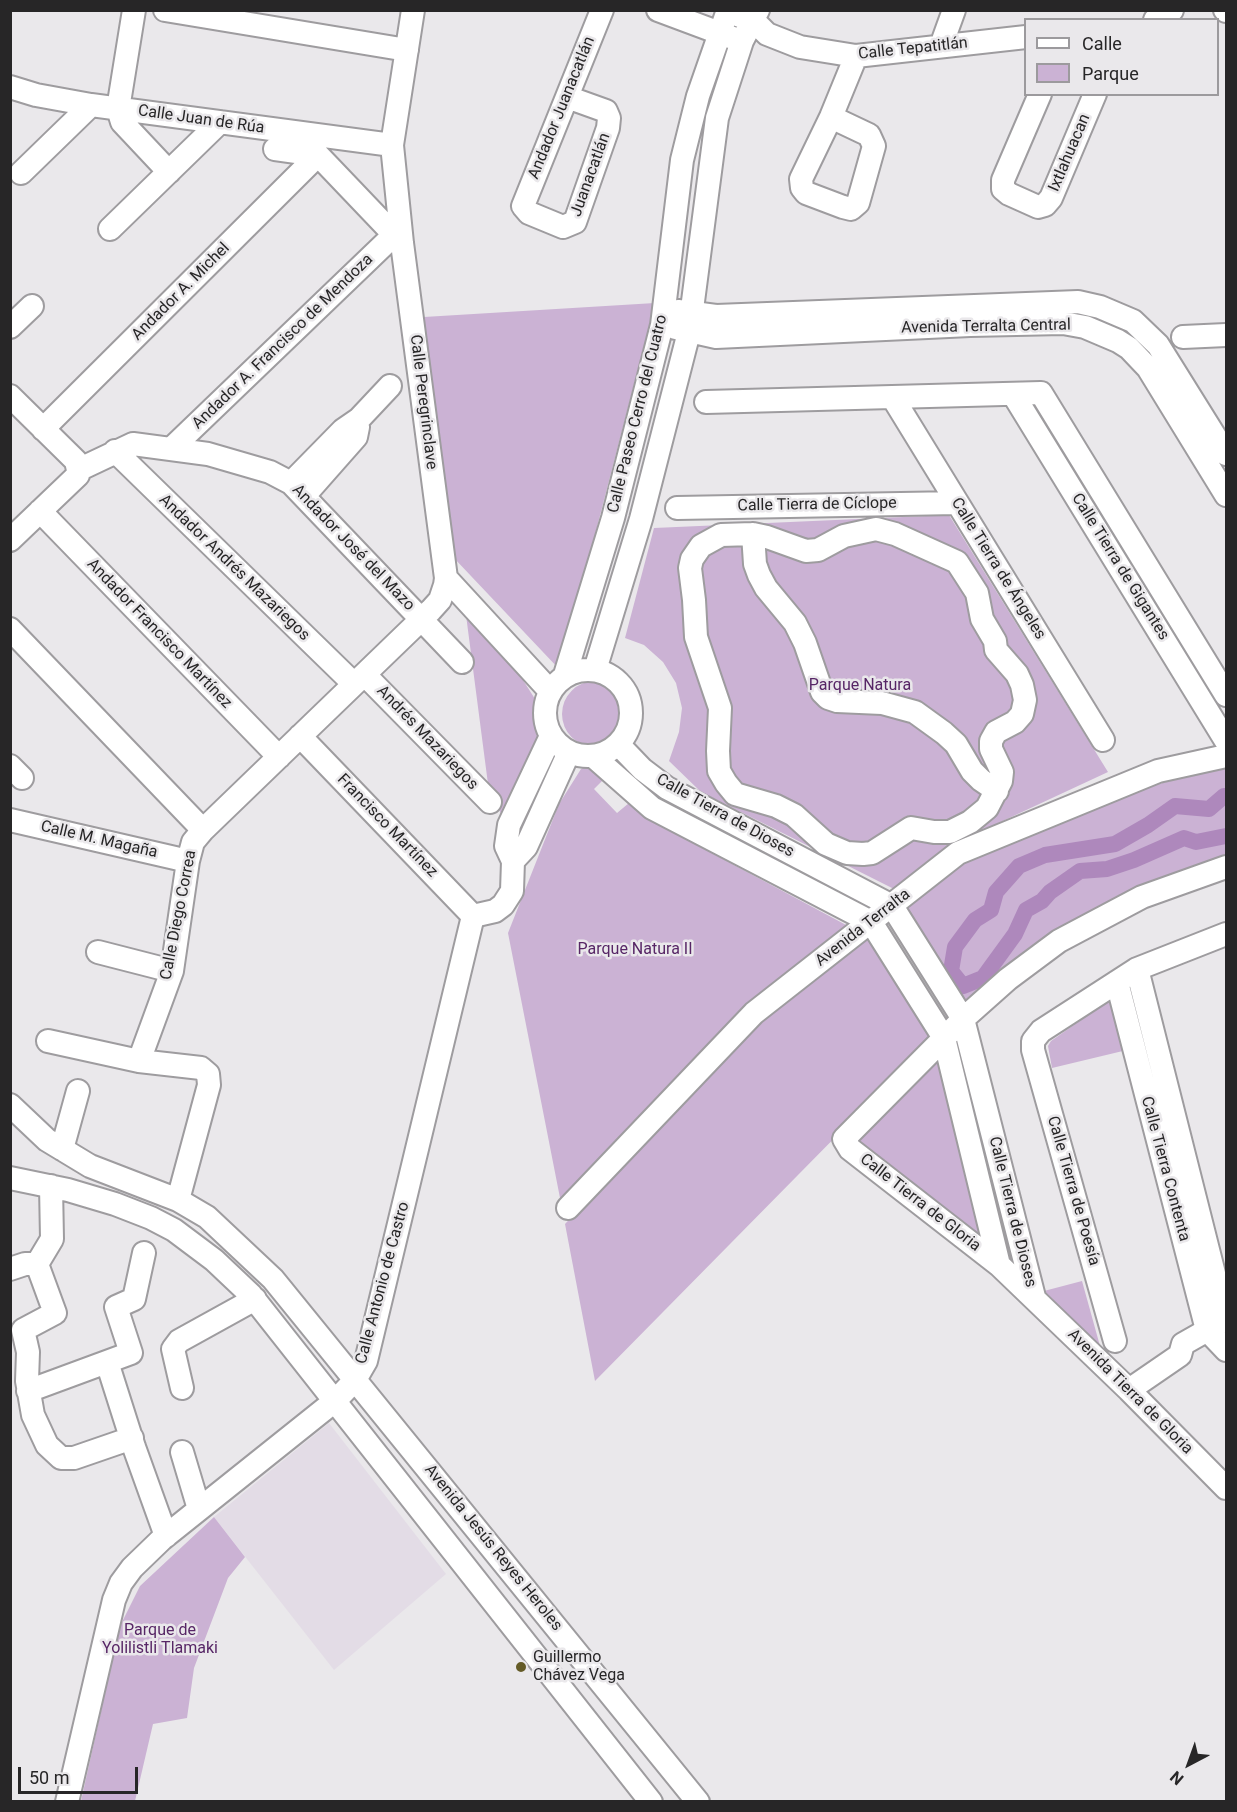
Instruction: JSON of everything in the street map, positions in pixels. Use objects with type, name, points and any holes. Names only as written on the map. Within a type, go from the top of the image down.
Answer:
[{"type":"street","points":[[134,10],[126,110],[122,122],[169,172]]},
{"type":"street","points":[[165,10],[407,50]]},
{"type":"street","name":"Calle Peregrinclave","points":[[300,736],[422,620],[440,600],[446,578],[398,238],[392,145],[413,10]]},
{"type":"street","name":"Andador Juanacatlán","points":[[523,206],[602,10]]},
{"type":"street","points":[[658,10],[724,17],[742,41]]},
{"type":"street","points":[[940,46],[954,10]]},
{"type":"street","points":[[1158,18],[1172,10]]},
{"type":"street","name":"Calle Tepatitlán","points":[[724,17],[760,22],[800,47],[856,56],[1024,37]]},
{"type":"street","name":"Calle Paseo Cerro del Cuatro","points":[[558,683],[613,518],[663,316],[682,160],[698,96],[724,17]]},
{"type":"street","name":"Calle Paseo Cerro del Cuatro","points":[[596,670],[641,519],[690,322],[717,118],[742,41],[760,22]]},
{"type":"street","points":[[831,117],[856,56]]},
{"type":"street","name":"Calle Juan de Rúa","points":[[10,87],[36,95],[91,105],[392,145]]},
{"type":"street","name":"Ixtlahuacan","points":[[1039,96],[1003,180],[1003,189],[1009,194],[1038,207],[1045,205],[1051,198],[1094,96]]},
{"type":"street","name":"Juanacatlán","points":[[523,206],[528,213],[563,227],[576,222],[608,129],[609,118],[606,111],[567,97]]},
{"type":"street","points":[[21,173],[91,105]]},
{"type":"street","points":[[110,229],[220,122]]},
{"type":"street","points":[[275,149],[318,155],[398,238]]},
{"type":"street","name":"Andador A. Michel","points":[[43,429],[318,155]]},
{"type":"street","name":"Andador A. Francisco de Mendoza","points":[[171,449],[398,238]]},
{"type":"street","name":"Avenida Terralta Central","points":[[663,316],[690,322],[716,337],[969,315],[1077,302],[1100,307],[1133,321],[1158,345],[1227,454]]},
{"type":"street","points":[[10,327],[32,306]]},
{"type":"street","name":"Avenida Terralta Central","points":[[969,315],[1063,323],[1098,330],[1124,344],[1148,368],[1227,495]]},
{"type":"street","points":[[1183,337],[1227,335]]},
{"type":"street","points":[[297,489],[356,437],[359,419],[390,386]]},
{"type":"street","name":"Calle Tierra de Gigantes","points":[[706,402],[1041,393],[1227,695]]},
{"type":"street","name":"Calle Tierra de Gigantes","points":[[1013,394],[1227,741]]},
{"type":"street","points":[[10,396],[76,462],[78,470],[78,475],[10,540]]},
{"type":"street","name":"Calle Tierra de Ángeles","points":[[893,398],[1103,740]]},
{"type":"street","name":"Andador José del Mazo","points":[[78,470],[132,444],[208,454],[270,472],[297,489],[462,662]]},
{"type":"street","name":"Andador Andrés Mazariegos","points":[[115,452],[359,679]]},
{"type":"street","name":"Calle Tierra de Cíclope","points":[[676,508],[957,502]]},
{"type":"street","name":"Andador Francisco Martínez","points":[[40,511],[279,757]]},
{"type":"street","points":[[613,518],[641,519]]},
{"type":"street","points":[[876,529],[896,534],[957,562],[976,593],[982,619],[995,641],[996,650],[1017,674],[1023,685],[1025,700],[1022,714],[1016,722],[996,732],[991,741],[991,749],[1002,772],[997,791],[987,808],[970,822],[950,832],[911,828],[872,853],[863,854],[847,853],[826,844],[794,815],[776,806],[735,794],[719,771],[720,708],[696,637],[690,568],[696,552],[707,541],[721,535],[753,534],[806,551],[818,550],[844,536],[876,529]]},
{"type":"street","points":[[753,534],[755,564],[759,575],[766,588],[795,623],[805,643],[822,692],[828,698],[837,701],[882,703],[915,712],[944,732],[956,744],[972,771],[997,791]]},
{"type":"street","points":[[446,578],[558,683]]},
{"type":"street","points":[[10,629],[203,830]]},
{"type":"street","points":[[580,670],[596,670],[611,675],[623,686],[630,700],[632,716],[628,732],[619,745],[606,753],[581,756],[559,746],[551,736],[545,721],[545,705],[558,683],[580,670]]},
{"type":"street","name":"Andrés Mazariegos","points":[[359,679],[489,802]]},
{"type":"street","name":"Calle Diego Correa","points":[[138,1061],[172,970],[188,861],[193,842],[300,736]]},
{"type":"street","name":"Francisco Martínez","points":[[300,736],[473,916]]},
{"type":"street","points":[[473,916],[495,911],[503,905],[512,891],[513,861],[506,846],[509,825],[551,736]]},
{"type":"street","name":"Calle Tierra de Dioses","points":[[619,745],[642,769],[667,788],[892,906],[963,1019],[1034,1297]]},
{"type":"street","points":[[513,861],[526,847],[569,752]]},
{"type":"street","name":"Calle Tierra de Dioses","points":[[592,756],[652,808],[871,922],[944,1038],[999,1265],[1034,1297]]},
{"type":"street","name":"Avenida Terralta","points":[[568,1208],[754,1013],[958,853],[1158,771],[1227,756]]},
{"type":"street","name":"Calle M. Magaña","points":[[10,820],[188,861]]},
{"type":"street","points":[[944,1038],[1008,979],[1059,941],[1142,897],[1227,867]]},
{"type":"street","name":"Calle Antonio de Castro","points":[[67,1802],[114,1600],[121,1583],[132,1568],[166,1536],[336,1400],[355,1380],[366,1361],[473,916]]},
{"type":"street","points":[[1117,982],[1137,969],[1225,940]]},
{"type":"street","points":[[98,952],[172,970]]},
{"type":"street","name":"Calle Tierra Contenta","points":[[1137,969],[1221,1322]]},
{"type":"street","name":"Calle Tierra Contenta","points":[[1117,982],[1221,1322]]},
{"type":"street","name":"Calle Tierra de Poesía","points":[[1115,1341],[1033,1050],[1033,1041],[1041,1031],[1117,982]]},
{"type":"street","name":"Calle Tierra de Gloria","points":[[944,1038],[844,1139],[850,1149],[999,1265]]},
{"type":"street","points":[[48,1041],[138,1061],[201,1068],[208,1074],[209,1085],[178,1200]]},
{"type":"street","points":[[62,1149],[78,1091]]},
{"type":"street","name":"Avenida Jesús Reyes Heroles","points":[[10,1105],[23,1119],[62,1149],[90,1166],[178,1200],[207,1217],[273,1279],[698,1802]]},
{"type":"street","name":"Avenida Jesús Reyes Heroles","points":[[10,1178],[51,1186],[115,1204],[148,1236],[174,1230],[214,1260],[255,1299],[651,1802]]},
{"type":"street","points":[[37,1264],[52,1239],[51,1186]]},
{"type":"street","points":[[22,1386],[131,1353],[116,1307],[134,1299],[148,1236]]},
{"type":"street","points":[[10,1269],[25,1264],[37,1264]]},
{"type":"street","points":[[37,1264],[55,1313],[23,1330],[28,1352],[22,1386],[47,1445],[61,1458],[74,1458],[133,1442]]},
{"type":"street","name":"Avenida Tierra de Gloria","points":[[1034,1297],[1227,1488]]},
{"type":"street","points":[[182,1388],[173,1349],[179,1341],[255,1299]]},
{"type":"street","points":[[1121,1383],[1131,1368],[1173,1341],[1184,1344],[1221,1322],[1227,1350]]},
{"type":"street","points":[[107,1362],[166,1536]]},
{"type":"street","points":[[182,1452],[199,1509]]},
{"type":"shaded area","points":[[329,1423],[446,1574],[334,1670],[214,1517]]},
{"type":"green space","points":[[655,303],[560,670],[453,557],[424,317]]},
{"type":"green space","name":"Parque Natura","points":[[949,515],[1108,772],[964,839],[925,864],[894,889],[701,792],[669,761],[679,732],[682,708],[676,683],[663,662],[644,645],[625,638],[654,528]]},
{"type":"green space","points":[[466,615],[523,680],[535,699],[542,724],[542,737],[516,781],[501,814],[488,784]]},
{"type":"green space","points":[[595,681],[607,684],[618,691],[625,702],[628,714],[625,726],[618,737],[607,744],[595,747],[583,744],[572,737],[565,726],[562,714],[565,702],[572,691],[583,684]]},
{"type":"green space","points":[[619,757],[864,901],[866,907],[657,801],[616,762]]},
{"type":"green space","points":[[1226,765],[1226,859],[967,1004],[902,908],[959,866],[1134,791]]},
{"type":"green space","name":"Parque Natura II","points":[[587,766],[604,779],[594,789],[617,813],[629,803],[648,819],[848,926],[561,1203],[508,933],[559,804],[581,769]]},
{"type":"green space","points":[[867,936],[933,1038],[595,1381],[565,1224],[760,1019]]},
{"type":"green space","points":[[1108,1001],[1114,1003],[1127,1050],[1052,1068],[1048,1046],[1051,1041]]},
{"type":"green space","points":[[957,1050],[960,1051],[1017,1266],[1010,1267]]},
{"type":"green space","points":[[939,1054],[988,1246],[850,1140]]},
{"type":"green space","points":[[1082,1281],[1100,1346],[1044,1291]]},
{"type":"green space","name":"Parque de Yolilistli Tlamaki","points":[[214,1517],[245,1557],[228,1578],[194,1668],[187,1718],[153,1724],[135,1801],[81,1801],[120,1626],[140,1586]]},
{"type":"waterway","points":[[1226,796],[1209,809],[1175,806],[1115,844],[1045,855],[1019,866],[996,892],[991,910],[975,920],[955,947],[951,971],[963,986],[983,978],[1015,934],[1026,910],[1042,901],[1050,892],[1080,871],[1107,869],[1184,838],[1196,842],[1226,836]]},
{"type":"place","name":"Guillermo Chávez Vega","points":[[521,1667]]}]
